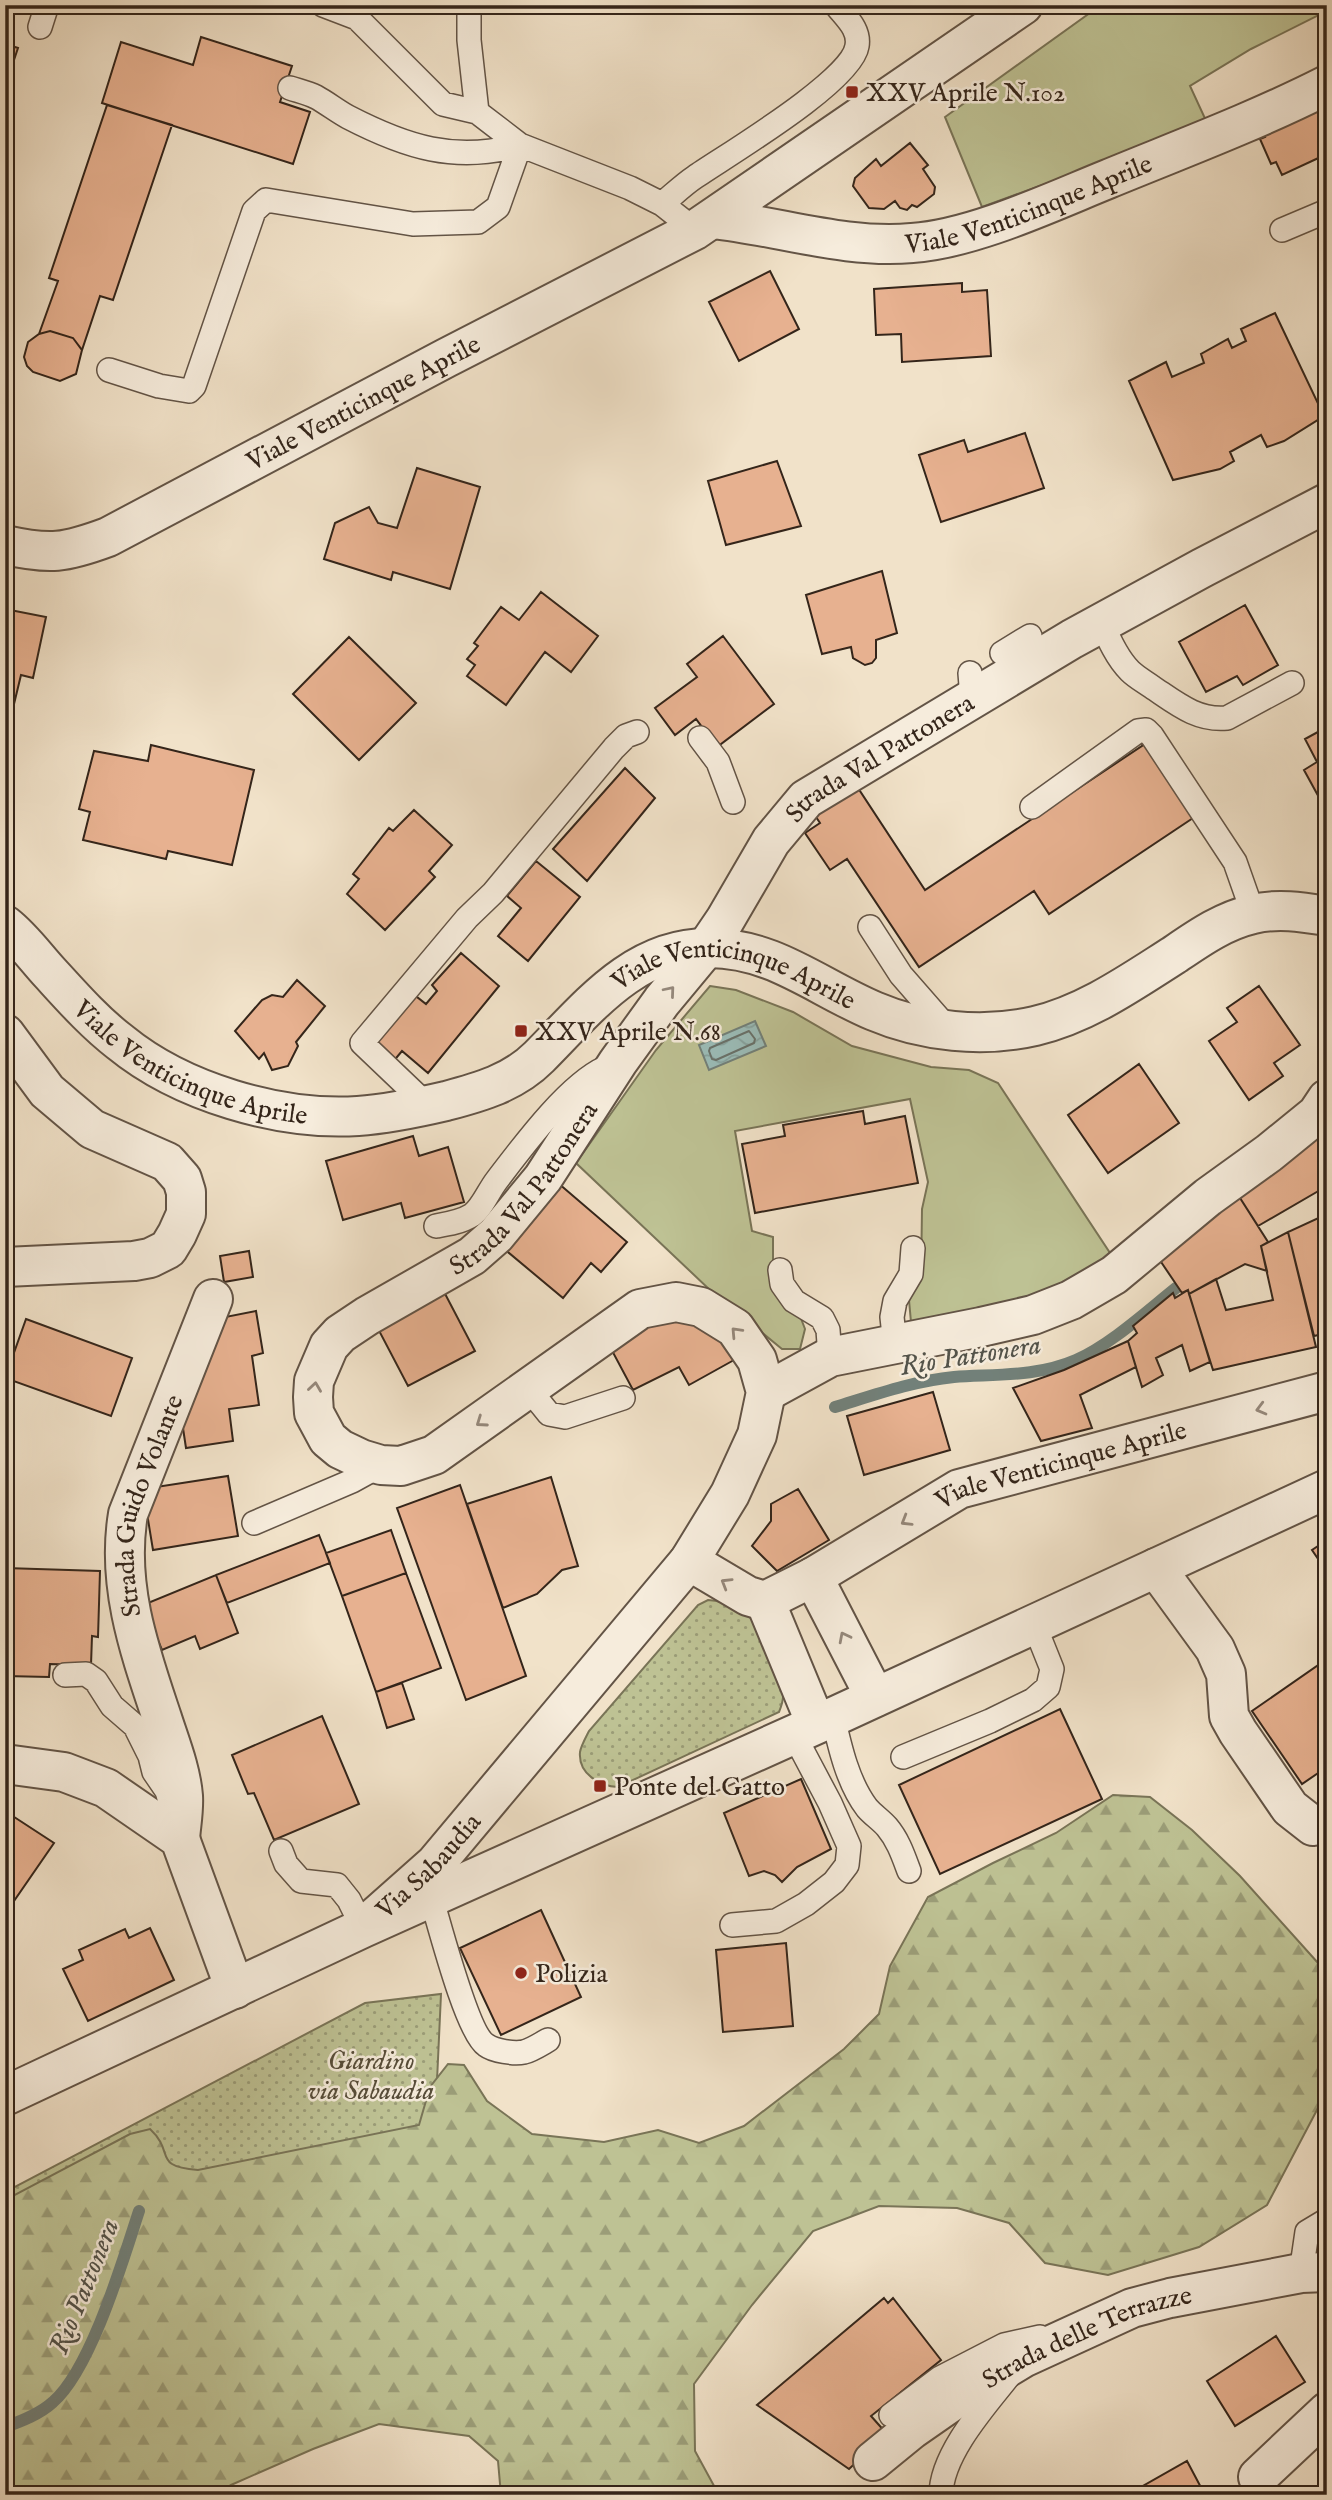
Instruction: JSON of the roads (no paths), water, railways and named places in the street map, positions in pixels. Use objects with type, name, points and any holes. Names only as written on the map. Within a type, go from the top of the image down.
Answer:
[{"type":"street","name":"Viale Venticinque Aprile","points":[[5,545],[44,552],[72,550],[108,537],[704,224],[1023,5]]},
{"type":"street","name":"Viale Venticinque Aprile","points":[[704,224],[754,223],[855,243],[914,243],[939,239],[1042,205],[1241,125],[1327,85]]},
{"type":"street","name":"Strada Val Pattonera","points":[[689,1561],[730,1493],[757,1435],[766,1392],[757,1360],[736,1328],[701,1307],[676,1302],[640,1309],[434,1455],[401,1466],[381,1465],[340,1449],[328,1439],[320,1426],[314,1413],[314,1381],[329,1346],[340,1334],[367,1316],[472,1256],[496,1235],[543,1178],[618,1062],[662,1001],[706,947],[771,841],[806,799],[971,686],[1102,623],[1327,503]]},
{"type":"street","name":"Viale Venticinque Aprile","points":[[5,925],[119,1042],[147,1062],[193,1085],[241,1102],[290,1113],[354,1116],[411,1110],[483,1091],[510,1079],[534,1062],[610,986],[637,966],[667,955],[706,947],[746,951],[780,963],[874,1011],[912,1025],[949,1030],[993,1031],[1035,1026],[1081,1010],[1119,990],[1218,926],[1253,914],[1288,910],[1327,916]]},
{"type":"street","points":[[5,1034],[47,1091],[92,1129],[167,1162],[182,1179],[186,1192],[186,1214],[177,1234],[168,1249],[150,1258],[134,1261],[5,1266]]},
{"type":"street","points":[[766,1392],[830,1357],[1033,1315],[1071,1300],[1114,1275],[1208,1197],[1317,1114],[1327,1099]]},
{"type":"street","name":"Strada Guido Volante","points":[[213,1299],[128,1514],[126,1589],[130,1614],[170,1741],[183,1796],[180,1839],[236,1989]]},
{"type":"street","name":"Viale Venticinque Aprile","points":[[765,1601],[813,1577],[959,1489],[1327,1391]]},
{"type":"street","points":[[363,1928],[876,1697],[1327,1489]]},
{"type":"street","points":[[689,1561],[748,1596],[765,1601],[814,1725]]},
{"type":"street","name":"Via Sabaudia","points":[[5,2096],[363,1928],[435,1864],[689,1561]]},
{"type":"street","points":[[1156,1568],[1215,1648],[1226,1674],[1230,1716],[1238,1731],[1290,1808],[1313,1826],[1327,1824]]},
{"type":"street","points":[[813,1577],[876,1697]]},
{"type":"street","points":[[5,1764],[64,1772],[106,1788],[180,1839]]},
{"type":"street","name":"Strada delle Terrazze","points":[[873,2461],[957,2398],[1064,2337],[1132,2308],[1170,2298],[1314,2272]]},
{"type":"street","points":[[1258,2477],[1327,2412]]},
{"type":"lane","points":[[323,5],[357,18],[443,104],[477,112],[520,145],[631,188],[704,224]]},
{"type":"lane","points":[[469,5],[469,40],[477,112]]},
{"type":"lane","points":[[662,204],[693,178],[749,143],[827,85],[853,60],[858,45],[856,30],[835,5]]},
{"type":"lane","points":[[290,88],[316,97],[329,107],[399,141],[460,153],[493,152],[520,145]]},
{"type":"lane","points":[[109,370],[159,386],[189,391],[194,386],[254,211],[265,200],[413,224],[478,222],[498,207],[520,145]]},
{"type":"lane","points":[[1282,230],[1327,211]]},
{"type":"lane","points":[[1102,623],[1111,643],[1131,673],[1185,710],[1199,716],[1227,718],[1292,683]]},
{"type":"lane","points":[[1002,653],[1030,636]]},
{"type":"lane","points":[[1032,807],[1138,731],[1146,730],[1235,862],[1253,914]]},
{"type":"lane","points":[[427,1105],[362,1043],[614,748],[626,736],[637,732]]},
{"type":"lane","points":[[700,738],[718,762],[733,802]]},
{"type":"lane","points":[[870,927],[901,975],[949,1030]]},
{"type":"lane","points":[[436,1226],[452,1224],[474,1214],[519,1151],[558,1107],[592,1074],[618,1062]]},
{"type":"lane","points":[[895,1345],[892,1317],[895,1301],[911,1275],[913,1248]]},
{"type":"lane","points":[[780,1270],[782,1284],[794,1301],[821,1318],[828,1330],[830,1357]]},
{"type":"lane","points":[[528,1388],[549,1415],[565,1417],[623,1398]]},
{"type":"lane","points":[[254,1523],[352,1481],[381,1465]]},
{"type":"lane","points":[[903,1757],[990,1721],[1033,1700],[1048,1687],[1052,1669],[1034,1624]]},
{"type":"lane","points":[[65,1675],[86,1674],[96,1681],[112,1706],[135,1726],[150,1756],[153,1772],[167,1791],[180,1839]]},
{"type":"lane","points":[[814,1725],[841,1750],[849,1774],[867,1808],[886,1826],[898,1843],[909,1871]]},
{"type":"lane","points":[[732,1925],[776,1921],[807,1904],[834,1882],[847,1865],[849,1846],[830,1803],[814,1725]]},
{"type":"lane","points":[[281,1851],[286,1864],[301,1881],[337,1885],[349,1900],[363,1928]]},
{"type":"lane","points":[[431,1897],[457,1982],[474,2027],[485,2045],[522,2052],[548,2040]]},
{"type":"lane","points":[[1314,2272],[1307,2232],[1327,2220]]},
{"type":"lane","points":[[891,2415],[940,2378],[1004,2345],[1034,2336],[1064,2337]]},
{"type":"lane","points":[[941,2495],[941,2486],[955,2447],[1023,2358]]},
{"type":"water","points":[[755,1021],[766,1046],[709,1070],[699,1045]]},
{"type":"waterway","name":"Rio Pattonera","points":[[835,1407],[924,1382],[954,1377],[1031,1372],[1076,1360],[1102,1346],[1176,1288]]},
{"type":"waterway","name":"Rio Pattonera","points":[[5,2427],[48,2406],[67,2386],[93,2340],[139,2211]]},
{"type":"place","name":"XXV Aprile N.102","points":[[852,92]]},
{"type":"place","name":"XXV Aprile N.68","points":[[521,1031]]},
{"type":"place","name":"Ponte del Gatto","points":[[600,1786]]},
{"type":"place","name":"Polizia","points":[[521,1973]]},
{"type":"park label","name":"Giardino via Sabaudia","points":[[371,2075]]}]
